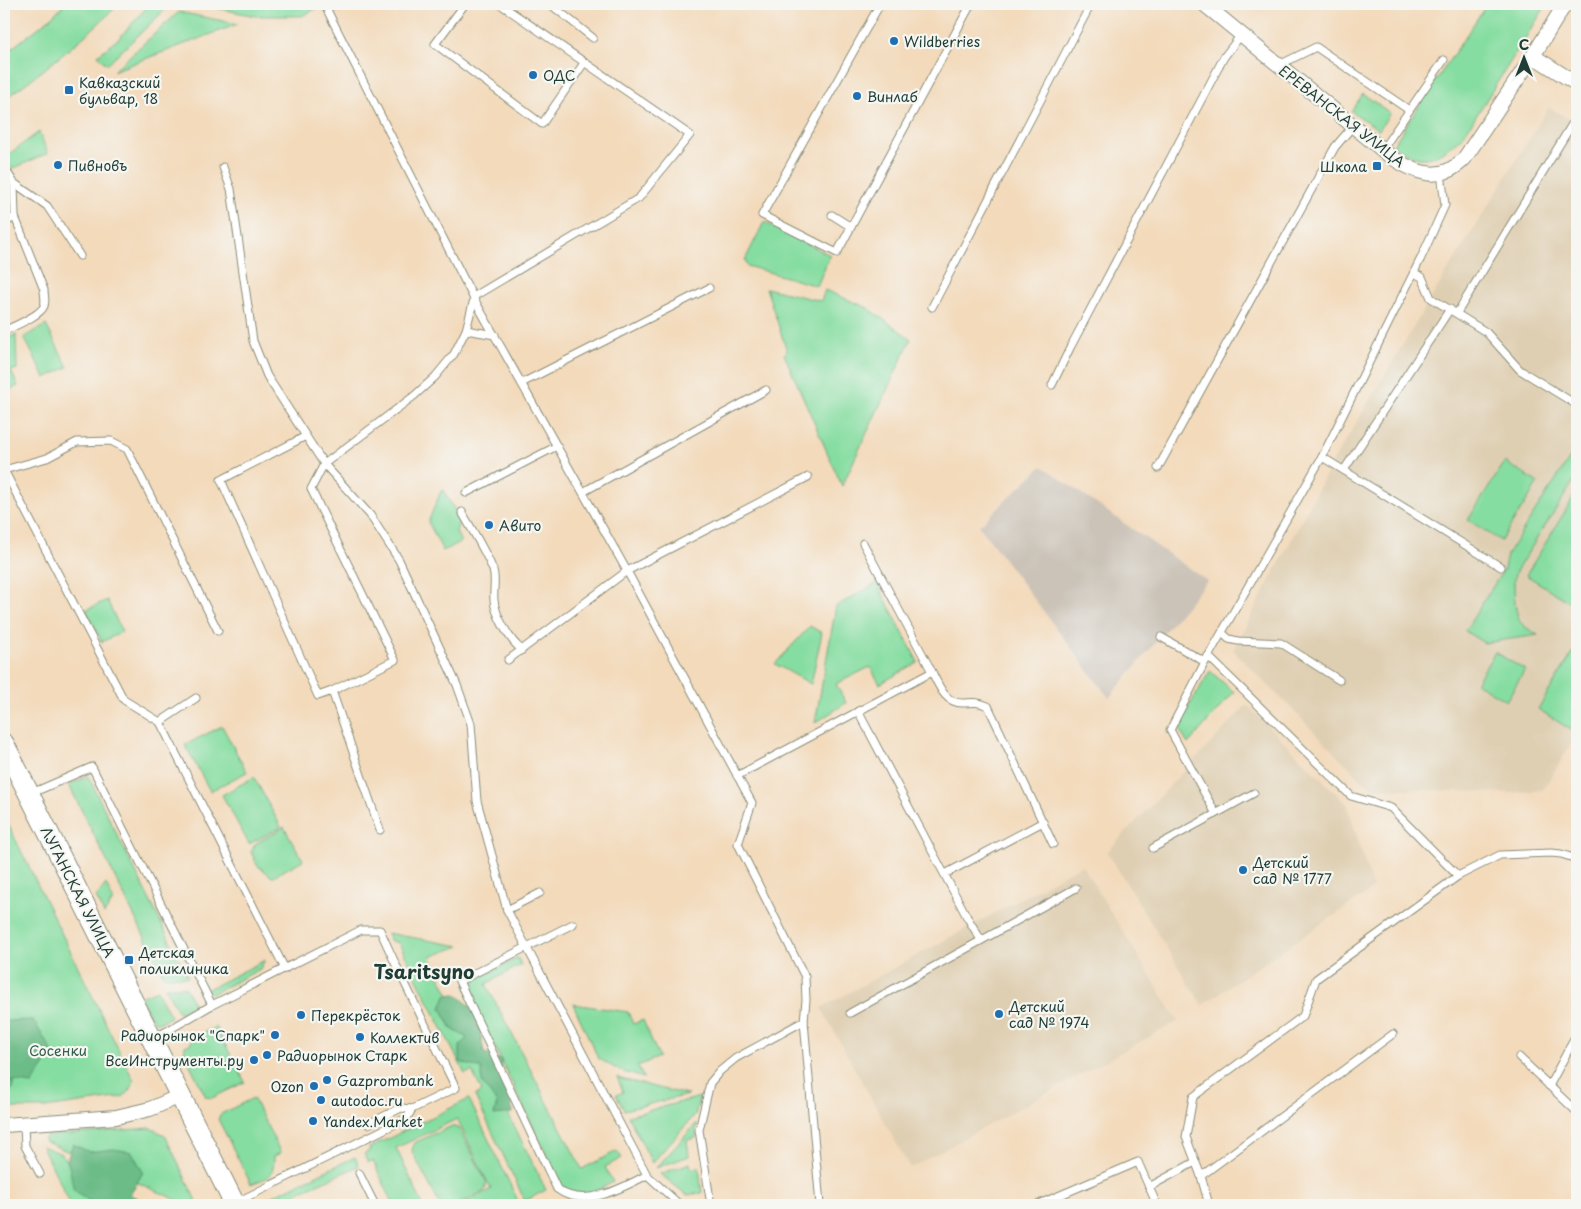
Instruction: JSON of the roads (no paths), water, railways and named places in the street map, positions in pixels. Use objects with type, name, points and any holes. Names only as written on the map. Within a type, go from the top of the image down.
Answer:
[{"type":"main road","name":"ЛУГАНСКАЯ УЛИЦА","points":[[4,744],[235,1204]]},
{"type":"street","name":"ЕРЕВАНСКАЯ УЛИЦА","points":[[1204,4],[1382,150],[1408,168],[1426,173],[1441,173]]},
{"type":"street","points":[[1441,173],[1453,169],[1464,159],[1533,56],[1565,4]]},
{"type":"street","points":[[1533,56],[1577,84]]},
{"type":"street","points":[[4,1125],[116,1117],[150,1109],[180,1096]]},
{"type":"lane","points":[[336,4],[325,6],[473,298],[627,571],[752,803],[738,844],[805,977],[806,1000],[804,1021],[820,1205]]},
{"type":"lane","points":[[465,4],[435,44],[542,124],[584,63]]},
{"type":"lane","points":[[306,436],[221,480],[318,696],[395,660],[311,489],[324,464],[414,396],[435,377],[454,354],[466,330],[473,298],[640,198],[690,135],[500,4]]},
{"type":"lane","points":[[550,4],[593,38]]},
{"type":"lane","points":[[880,4],[762,215],[837,253],[971,4]]},
{"type":"lane","points":[[932,307],[1091,4]]},
{"type":"lane","points":[[1052,385],[1224,57],[1241,35]]},
{"type":"lane","points":[[1278,65],[1316,47],[1409,110]]},
{"type":"lane","points":[[1382,150],[1444,60]]},
{"type":"lane","points":[[1344,470],[1454,312],[1577,116]]},
{"type":"lane","points":[[1158,468],[1335,147],[1353,126]]},
{"type":"lane","points":[[4,167],[14,183],[47,206],[80,256]]},
{"type":"lane","points":[[223,167],[231,189],[253,340],[267,376],[324,464],[370,515],[400,560],[457,685],[471,724],[477,801],[507,910],[647,1175],[680,1205]]},
{"type":"lane","points":[[1216,814],[1170,730],[1206,659],[1322,457],[1414,273],[1445,205],[1441,173]]},
{"type":"lane","points":[[4,331],[38,314],[43,308],[45,301],[44,290],[16,217],[14,183]]},
{"type":"lane","points":[[832,215],[851,227]]},
{"type":"lane","points":[[4,223],[16,217]]},
{"type":"lane","points":[[1414,273],[1422,277],[1431,298],[1486,332],[1520,370],[1577,405]]},
{"type":"lane","points":[[522,383],[709,288]]},
{"type":"lane","points":[[466,330],[495,335]]},
{"type":"lane","points":[[583,492],[766,390]]},
{"type":"lane","points":[[218,631],[128,449],[111,441],[77,442],[47,458],[4,470],[124,700],[160,722],[285,969]]},
{"type":"lane","points":[[466,493],[557,446]]},
{"type":"lane","points":[[1322,457],[1501,567]]},
{"type":"lane","points":[[508,660],[627,571],[808,477]]},
{"type":"lane","points":[[462,512],[492,568],[495,581],[494,601],[496,612],[511,639],[522,650]]},
{"type":"lane","points":[[862,543],[945,696],[961,703],[978,702],[988,706],[1053,844]]},
{"type":"lane","points":[[1222,633],[1229,639],[1281,642],[1339,680]]},
{"type":"lane","points":[[1162,637],[1206,659],[1351,796],[1390,808],[1458,876]]},
{"type":"lane","points":[[737,776],[932,672]]},
{"type":"lane","points":[[332,691],[380,830]]},
{"type":"lane","points":[[160,722],[196,698]]},
{"type":"lane","points":[[858,711],[981,940]]},
{"type":"lane","points":[[29,795],[92,767],[212,1005]]},
{"type":"lane","points":[[1153,848],[1254,793]]},
{"type":"lane","points":[[944,874],[1043,822]]},
{"type":"lane","points":[[1209,1205],[1201,1176],[1186,1137],[1193,1097],[1303,1016],[1316,979],[1458,876],[1500,856],[1551,853],[1577,859]]},
{"type":"lane","points":[[850,1013],[1076,888]]},
{"type":"lane","points":[[507,910],[540,893]]},
{"type":"lane","points":[[573,924],[459,981],[557,1189],[573,1199],[583,1199],[613,1193],[647,1175]]},
{"type":"lane","points":[[152,1040],[212,1005],[361,930],[380,930],[456,1088],[412,1109],[401,1108],[368,1124]]},
{"type":"lane","points":[[711,1205],[699,1130],[710,1083],[717,1069],[804,1021]]},
{"type":"lane","points":[[1201,1176],[1393,1034]]},
{"type":"lane","points":[[1549,1086],[1577,1034]]},
{"type":"lane","points":[[1518,1057],[1577,1112]]},
{"type":"lane","points":[[235,1204],[407,1118],[412,1109]]},
{"type":"lane","points":[[24,1124],[25,1146],[40,1174]]},
{"type":"lane","points":[[1037,1205],[1138,1162],[1157,1205]]},
{"type":"lane","points":[[1149,1187],[1195,1162]]},
{"type":"lane","points":[[359,1173],[375,1205]]},
{"type":"place","name":"Wildberries","points":[[894,41]]},
{"type":"place","name":"ОДС","points":[[533,75]]},
{"type":"place","name":"Кавказский бульвар, 18","points":[[69,90]]},
{"type":"place","name":"Винлаб","points":[[857,96]]},
{"type":"place","name":"Пивновъ","points":[[58,165]]},
{"type":"place","name":"Школа","points":[[1377,166]]},
{"type":"place","name":"Авито","points":[[489,525]]},
{"type":"place","name":"Детский сад № 1777","points":[[1243,870]]},
{"type":"place","name":"Детская поликлиника","points":[[129,960]]},
{"type":"place","name":"Детский сад № 1974","points":[[999,1014]]},
{"type":"place","name":"Перекрёсток","points":[[301,1015]]},
{"type":"place","name":"Радиорынок \"Спарк\"","points":[[275,1035]]},
{"type":"place","name":"Коллектив","points":[[360,1037]]},
{"type":"place","name":"Радиорынок Старк","points":[[267,1055]]},
{"type":"place","name":"ВсеИнструменты.ру","points":[[254,1060]]},
{"type":"place","name":"Gazprombank","points":[[327,1080]]},
{"type":"place","name":"Ozon","points":[[314,1086]]},
{"type":"place","name":"autodoc.ru","points":[[321,1100]]},
{"type":"place","name":"Yandex.Market","points":[[313,1121]]},
{"type":"district","name":"Tsaritsyno","points":[[424,971]]},
{"type":"park label","name":"Сосенки","points":[[58,1050]]}]
